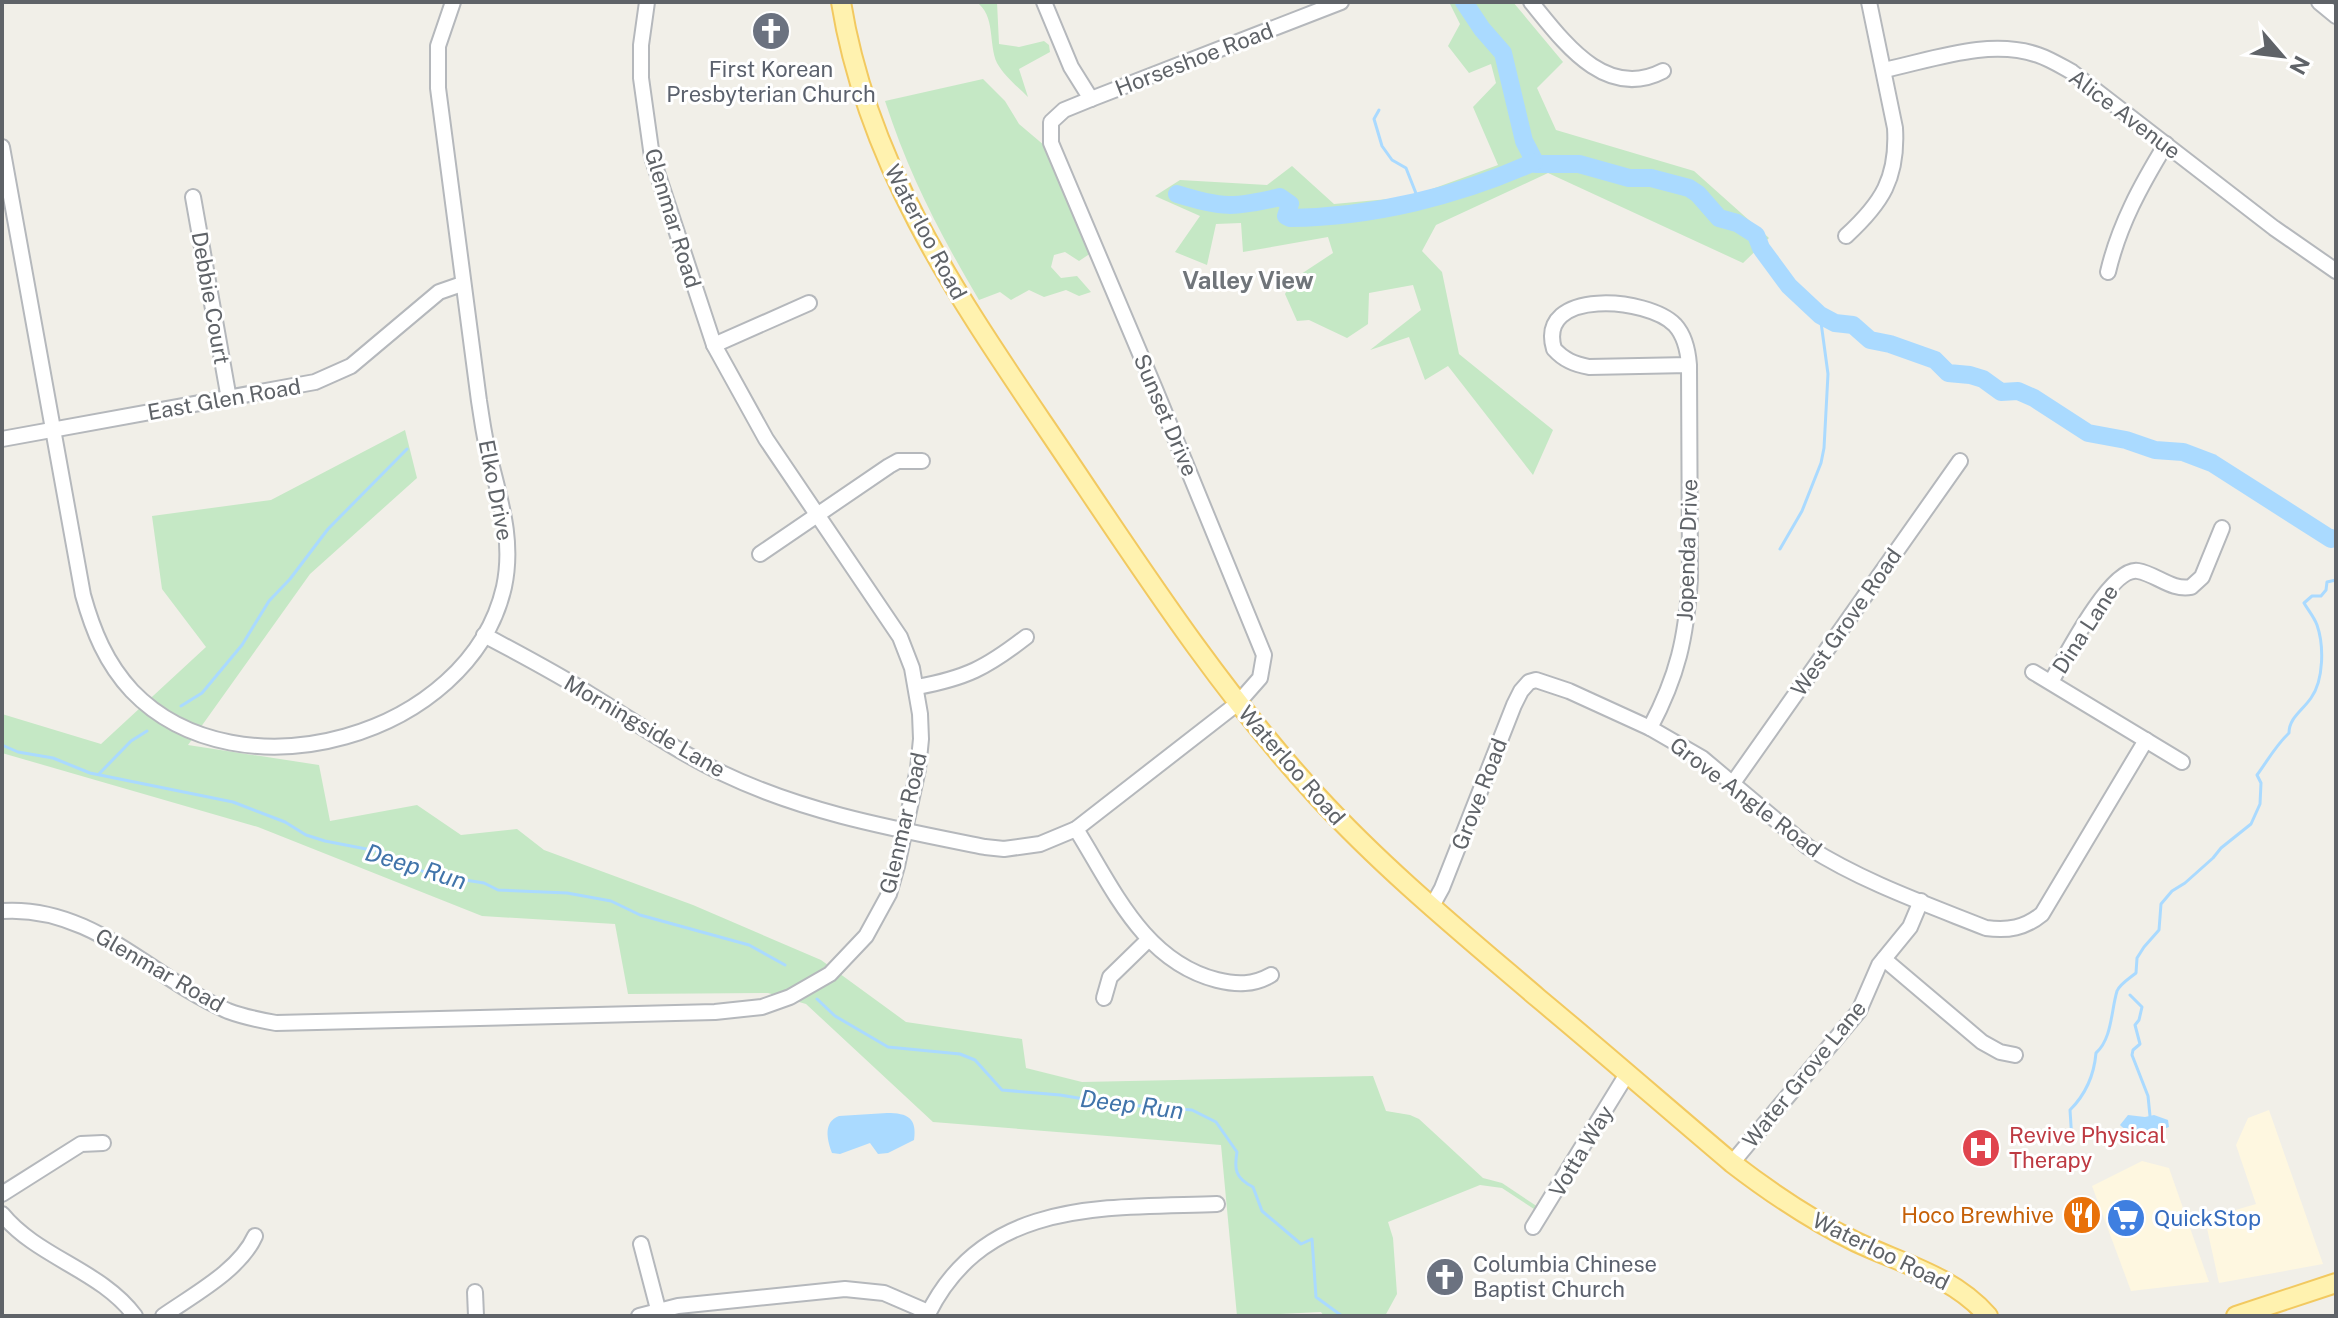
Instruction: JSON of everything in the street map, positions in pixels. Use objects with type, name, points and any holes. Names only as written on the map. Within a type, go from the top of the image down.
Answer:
[{"type":"main road","name":"Waterloo Road","points":[[841,2],[853,58],[885,155],[929,247],[969,313],[1191,640],[1281,756],[1348,830],[1431,908],[1732,1163],[1764,1188],[1822,1224],[1939,1277],[1959,1289],[1988,1316]]},
{"type":"main road","points":[[2236,1316],[2336,1283]]},
{"type":"main road","points":[[1959,1289],[1980,1316]]},
{"type":"street","name":"Elko Drive","points":[[2,147],[10,228],[53,429],[83,595],[102,651],[134,693],[174,722],[197,733],[222,740],[279,745],[305,744],[357,731],[402,713],[440,689],[457,673],[484,635],[503,590],[508,547],[506,522],[488,452],[462,284],[437,69],[438,46],[453,2]]},
{"type":"street","name":"Glenmar Road","points":[[2,911],[51,916],[96,931],[206,1000],[252,1019],[276,1023],[732,1011],[762,1007],[790,997],[830,974],[866,936],[889,894],[918,769],[921,739],[917,687],[900,637],[766,439],[714,345],[652,157],[641,78],[641,45],[647,2]]},
{"type":"street","points":[[1044,2],[1071,67],[1091,99]]},
{"type":"street","name":"Horseshoe Road","points":[[1051,122],[1064,110],[1306,8],[1341,2]]},
{"type":"street","points":[[1531,2],[1567,46],[1579,58],[1598,69],[1634,81],[1663,71]]},
{"type":"street","points":[[1846,236],[1882,199],[1894,164],[1895,128],[1869,2]]},
{"type":"street","points":[[2319,2],[2336,16]]},
{"type":"street","name":"Alice Avenue","points":[[1884,70],[1982,49],[2038,54],[2072,72],[2308,254],[2336,271]]},
{"type":"street","name":"Sunset Drive","points":[[1051,122],[1051,143],[1264,655],[1260,678],[1238,703]]},
{"type":"street","points":[[2108,272],[2129,208],[2166,144]]},
{"type":"street","name":"Debbie Court","points":[[193,197],[229,399]]},
{"type":"street","name":"East Glen Road","points":[[2,439],[296,387],[332,375],[368,353],[439,292],[462,284]]},
{"type":"street","points":[[714,345],[809,303]]},
{"type":"street","name":"Jopenda Drive","points":[[1650,728],[1675,673],[1688,613],[1690,579],[1689,365],[1688,349],[1675,325],[1665,317],[1639,307],[1586,304],[1563,312],[1552,330],[1554,349],[1568,361],[1577,364],[1589,367],[1689,365]]},
{"type":"street","points":[[760,554],[898,461],[922,461]]},
{"type":"street","name":"West Grove Road","points":[[1733,783],[1960,461]]},
{"type":"street","name":"Dina Lane","points":[[2051,682],[2116,580],[2133,570],[2184,588],[2191,587],[2202,577],[2222,528]]},
{"type":"street","name":"Morningside Lane","points":[[484,635],[721,773],[842,818],[1004,849],[1040,844],[1076,829],[1238,703]]},
{"type":"street","points":[[917,687],[968,675],[1001,657],[1026,637]]},
{"type":"street","points":[[2033,672],[2182,762]]},
{"type":"street","name":"Grove Angle Road","points":[[1529,682],[1547,682],[1650,728],[1702,758],[1808,847],[1826,858],[1986,928],[2014,928],[2033,921],[2048,906],[2146,740]]},
{"type":"street","name":"Grove Road","points":[[1431,908],[1442,888],[1514,705],[1529,682]]},
{"type":"street","points":[[1076,829],[1148,940],[1177,963],[1214,979],[1248,984],[1271,975]]},
{"type":"street","name":"Water Grove Lane","points":[[1732,1163],[1859,1011],[1874,975],[1910,927],[1921,901]]},
{"type":"street","points":[[1104,998],[1110,977],[1148,940]]},
{"type":"street","points":[[1884,959],[1990,1047],[2015,1055]]},
{"type":"street","name":"Votta Way","points":[[1533,1227],[1627,1074]]},
{"type":"street","points":[[2,1194],[81,1144],[103,1143]]},
{"type":"street","points":[[639,1316],[658,1309],[845,1289],[884,1293],[928,1314],[946,1284],[977,1252],[1005,1232],[1037,1219],[1097,1209],[1217,1204]]},
{"type":"street","points":[[2,1214],[35,1243],[97,1282],[135,1316]]},
{"type":"street","points":[[163,1316],[236,1264],[255,1236]]},
{"type":"street","points":[[641,1244],[658,1309]]},
{"type":"street","points":[[475,1292],[476,1316]]},
{"type":"shaded area","points":[[2269,1110],[2323,1264],[2219,1283],[2205,1219],[2256,1204],[2236,1145],[2248,1118]]},
{"type":"shaded area","points":[[2142,1161],[2169,1168],[2209,1282],[2131,1291],[2092,1186]]},
{"type":"green space","points":[[976,2],[997,2],[999,44],[1019,47],[1044,41],[1049,45],[1050,52],[1019,69],[1028,97],[997,63],[989,22]]},
{"type":"green space","points":[[1449,2],[1513,2],[1563,62],[1537,88],[1556,130],[1694,171],[1769,238],[1743,263],[1548,173],[1436,225],[1422,251],[1442,272],[1459,354],[1553,430],[1533,475],[1448,366],[1425,380],[1409,337],[1370,350],[1421,310],[1413,285],[1369,293],[1368,324],[1347,338],[1309,320],[1297,321],[1285,294],[1292,280],[1333,253],[1328,237],[1243,252],[1241,223],[1216,224],[1207,265],[1175,252],[1200,216],[1155,196],[1180,180],[1267,185],[1292,166],[1334,204],[1410,197],[1498,165],[1473,107],[1496,83],[1491,64],[1469,73],[1448,46],[1460,24]]},
{"type":"green space","points":[[983,79],[1005,101],[1019,124],[1045,146],[1091,253],[1079,261],[1065,252],[1054,255],[1051,267],[1061,278],[1077,276],[1091,292],[1079,296],[1066,290],[1044,297],[1029,290],[1011,300],[1000,292],[979,300],[938,228],[904,154],[885,101]]},
{"type":"green space","points":[[405,430],[417,478],[310,574],[188,745],[319,765],[330,821],[417,805],[461,835],[517,829],[544,850],[693,905],[821,960],[906,1022],[1022,1039],[1026,1068],[1082,1082],[1373,1076],[1386,1111],[1419,1119],[1483,1178],[1502,1183],[1538,1207],[1534,1209],[1502,1188],[1480,1185],[1388,1222],[1393,1238],[1397,1294],[1385,1316],[1324,1316],[1321,1312],[1237,1316],[1221,1145],[933,1122],[806,1004],[768,993],[628,994],[615,924],[482,916],[258,827],[2,753],[2,714],[101,744],[206,647],[162,589],[152,516],[271,500]]},
{"type":"water","points":[[887,1113],[910,1118],[914,1126],[914,1140],[888,1153],[878,1154],[870,1143],[840,1154],[832,1153],[828,1127],[834,1119],[839,1116]]},
{"type":"water","points":[[2128,1115],[2154,1115],[2168,1120],[2169,1127],[2150,1132],[2130,1131],[2120,1125]]},
{"type":"waterway","points":[[1464,2],[1503,53],[1524,141],[1536,164],[1579,164],[1629,178],[1651,178],[1689,188],[1719,218],[1737,223],[1756,235],[1761,248],[1789,286],[1820,315],[1835,323],[1853,325],[1870,340],[1935,360],[1948,373],[1970,375],[1983,379],[2001,392],[2018,391],[2034,398],[2088,433],[2126,440],[2155,450],[2183,452],[2212,463],[2331,539],[2336,538]]},
{"type":"waterway","points":[[1379,110],[1374,119],[1382,146],[1392,160],[1406,168],[1419,201]]},
{"type":"waterway","points":[[1177,194],[1228,205],[1280,197],[1290,204],[1286,216],[1290,218],[1321,217],[1415,202],[1476,185],[1534,162]]},
{"type":"waterway","points":[[1780,549],[1802,511],[1824,448],[1828,374],[1820,315]]},
{"type":"waterway","points":[[181,706],[202,693],[242,645],[269,601],[328,529],[407,449]]},
{"type":"waterway","points":[[2072,1141],[2070,1110],[2081,1098],[2091,1077],[2096,1053],[2108,1033],[2117,991],[2136,973],[2137,958],[2159,930],[2161,904],[2172,891],[2251,824],[2260,804],[2261,783],[2257,775],[2289,733],[2294,719],[2315,691],[2322,662],[2321,642],[2316,622],[2304,603],[2312,596],[2321,596],[2327,582],[2336,580]]},
{"type":"waterway","points":[[99,774],[131,741],[147,731]]},
{"type":"waterway","name":"Deep Run","points":[[2,745],[18,752],[53,758],[90,773],[233,802],[285,822],[306,835],[387,853],[448,881],[465,880],[484,883],[498,890],[567,893],[611,901],[640,915],[749,945],[785,965]]},
{"type":"waterway","points":[[2130,995],[2142,1007],[2135,1025],[2140,1044],[2132,1055],[2148,1096],[2150,1116]]},
{"type":"waterway","name":"Deep Run","points":[[817,999],[835,1016],[888,1047],[960,1054],[975,1060],[1002,1090],[1192,1110],[1216,1122],[1237,1152],[1237,1172],[1242,1180],[1253,1187],[1262,1211],[1301,1244],[1312,1239],[1316,1297],[1342,1316]]},
{"type":"place","name":"First Korean Presbyterian Church","points":[[771,31]]},
{"type":"place","name":"Revive Physical Therapy","points":[[1981,1148]]},
{"type":"place","name":"Hoco Brewhive","points":[[2082,1215]]},
{"type":"place","name":"QuickStop","points":[[2126,1218]]},
{"type":"place","name":"Columbia Chinese Baptist Church","points":[[1445,1277]]},
{"type":"district","name":"Valley View","points":[[1248,280]]}]
